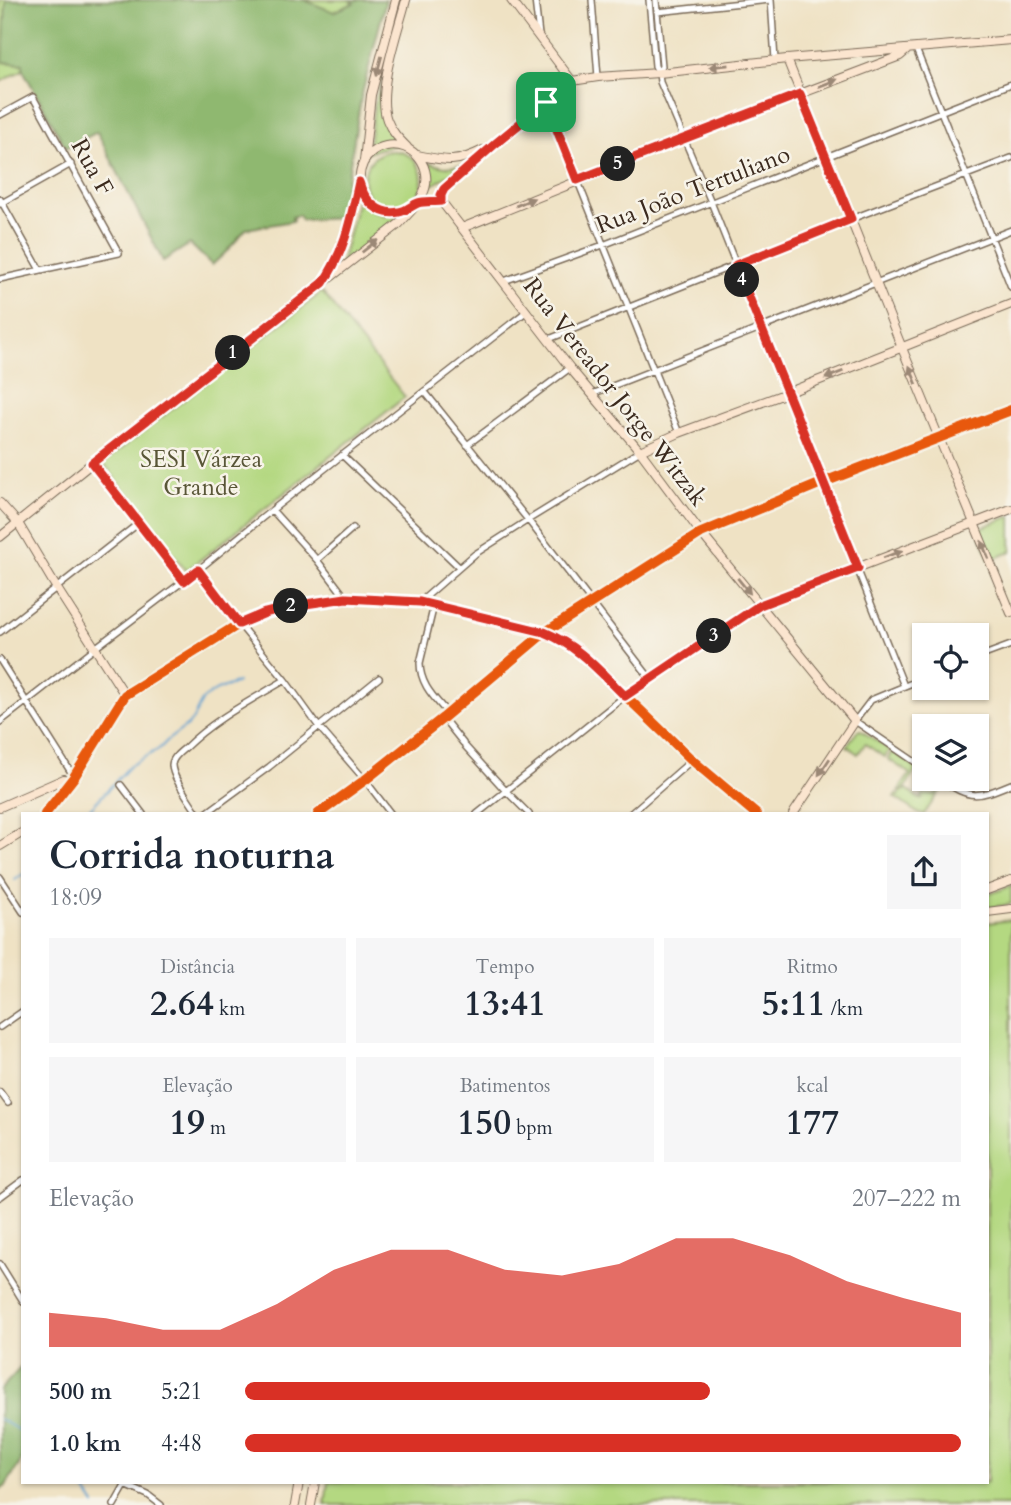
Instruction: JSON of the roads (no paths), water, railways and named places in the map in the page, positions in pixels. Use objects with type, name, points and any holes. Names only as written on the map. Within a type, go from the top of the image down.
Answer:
[{"type":"street","points":[[364,162],[372,95],[396,0]]},
{"type":"street","points":[[0,537],[399,224],[416,205],[423,194],[427,177],[425,169],[417,155],[393,132],[384,108],[386,77],[406,0]]},
{"type":"street","points":[[511,0],[572,81]]},
{"type":"street","points":[[536,0],[539,36]]},
{"type":"street","points":[[592,0],[598,77]]},
{"type":"street","points":[[649,0],[655,66],[660,82],[711,202],[904,686]]},
{"type":"street","points":[[656,0],[662,66],[659,73]]},
{"type":"street","points":[[657,12],[714,3],[771,0],[775,60]]},
{"type":"street","points":[[359,182],[368,201],[386,212],[397,212],[416,205],[441,201],[444,189],[572,81],[1011,40]]},
{"type":"street","points":[[462,228],[912,49]]},
{"type":"street","points":[[912,49],[1011,287]]},
{"type":"street","points":[[787,59],[1011,613]]},
{"type":"street","name":"Rua João Tertuliano","points":[[504,281],[603,245],[1011,84]]},
{"type":"street","name":"Rua F","points":[[0,116],[33,97],[118,253],[40,270]]},
{"type":"street","points":[[546,102],[679,433]]},
{"type":"street","points":[[417,155],[459,160],[495,144]]},
{"type":"street","points":[[322,283],[338,260],[348,231],[364,162],[370,154],[389,145],[409,149]]},
{"type":"street","points":[[549,339],[1011,158]]},
{"type":"street","points":[[0,279],[40,270],[1,202],[71,164]]},
{"type":"street","name":"Rua Vereador Jorge Witzak","points":[[441,201],[570,368],[640,451],[701,533],[855,721],[912,760]]},
{"type":"street","points":[[592,394],[1011,230]]},
{"type":"street","points":[[420,602],[475,554],[640,451],[679,433],[1011,304]]},
{"type":"street","points":[[0,722],[527,311]]},
{"type":"street","points":[[467,445],[570,368]]},
{"type":"street","points":[[425,391],[650,678]]},
{"type":"street","points":[[321,812],[446,716],[544,632],[701,533],[1011,410]]},
{"type":"street","points":[[342,455],[459,567]]},
{"type":"street","points":[[92,463],[184,581]]},
{"type":"street","points":[[0,503],[18,523],[125,695]]},
{"type":"street","points":[[479,812],[625,696],[760,605],[1011,509]]},
{"type":"street","points":[[272,510],[317,560],[346,598]]},
{"type":"street","points":[[0,632],[139,523]]},
{"type":"street","points":[[317,560],[353,528]]},
{"type":"street","points":[[198,570],[319,727],[389,812]]},
{"type":"street","points":[[47,812],[72,779],[125,695],[239,624],[292,606],[346,598],[420,602],[544,632],[563,640],[580,652],[692,760],[754,812]]},
{"type":"street","points":[[434,605],[420,663],[422,681],[464,744],[527,812]]},
{"type":"street","points":[[989,653],[1011,645]]},
{"type":"street","points":[[0,660],[72,779]]},
{"type":"street","points":[[208,812],[270,767],[379,678]]},
{"type":"street","points":[[197,812],[175,775],[172,765],[174,759],[200,732],[285,680]]},
{"type":"street","points":[[794,812],[871,700],[912,683]]},
{"type":"street","points":[[632,812],[692,760]]},
{"type":"street","points":[[0,807],[64,779],[72,779]]},
{"type":"street","points":[[958,791],[974,796],[1011,784]]},
{"type":"street","points":[[121,785],[142,812]]},
{"type":"street","points":[[0,846],[21,833]]},
{"type":"street","points":[[0,877],[21,909]]},
{"type":"street","points":[[989,889],[1011,881]]},
{"type":"street","points":[[989,912],[1011,909]]},
{"type":"street","points":[[0,1027],[21,1012]]},
{"type":"street","points":[[0,1092],[8,1103]]},
{"type":"street","points":[[0,1197],[21,1181]]},
{"type":"street","points":[[1,1268],[21,1298]]},
{"type":"street","points":[[114,1505],[124,1484]]},
{"type":"street","points":[[127,1484],[161,1505]]},
{"type":"street","points":[[295,1505],[298,1484]]},
{"type":"street","points":[[311,1505],[315,1484]]},
{"type":"waterway","points":[[87,812],[131,765],[159,749],[188,725],[203,699],[238,682]]},
{"type":"waterway","points":[[15,880],[21,876]]},
{"type":"waterway","points":[[0,1419],[21,1432]]},
{"type":"waterway","points":[[81,1484],[95,1505]]},
{"type":"park label","name":"SESI Várzea Grande","points":[[201,473]]}]
